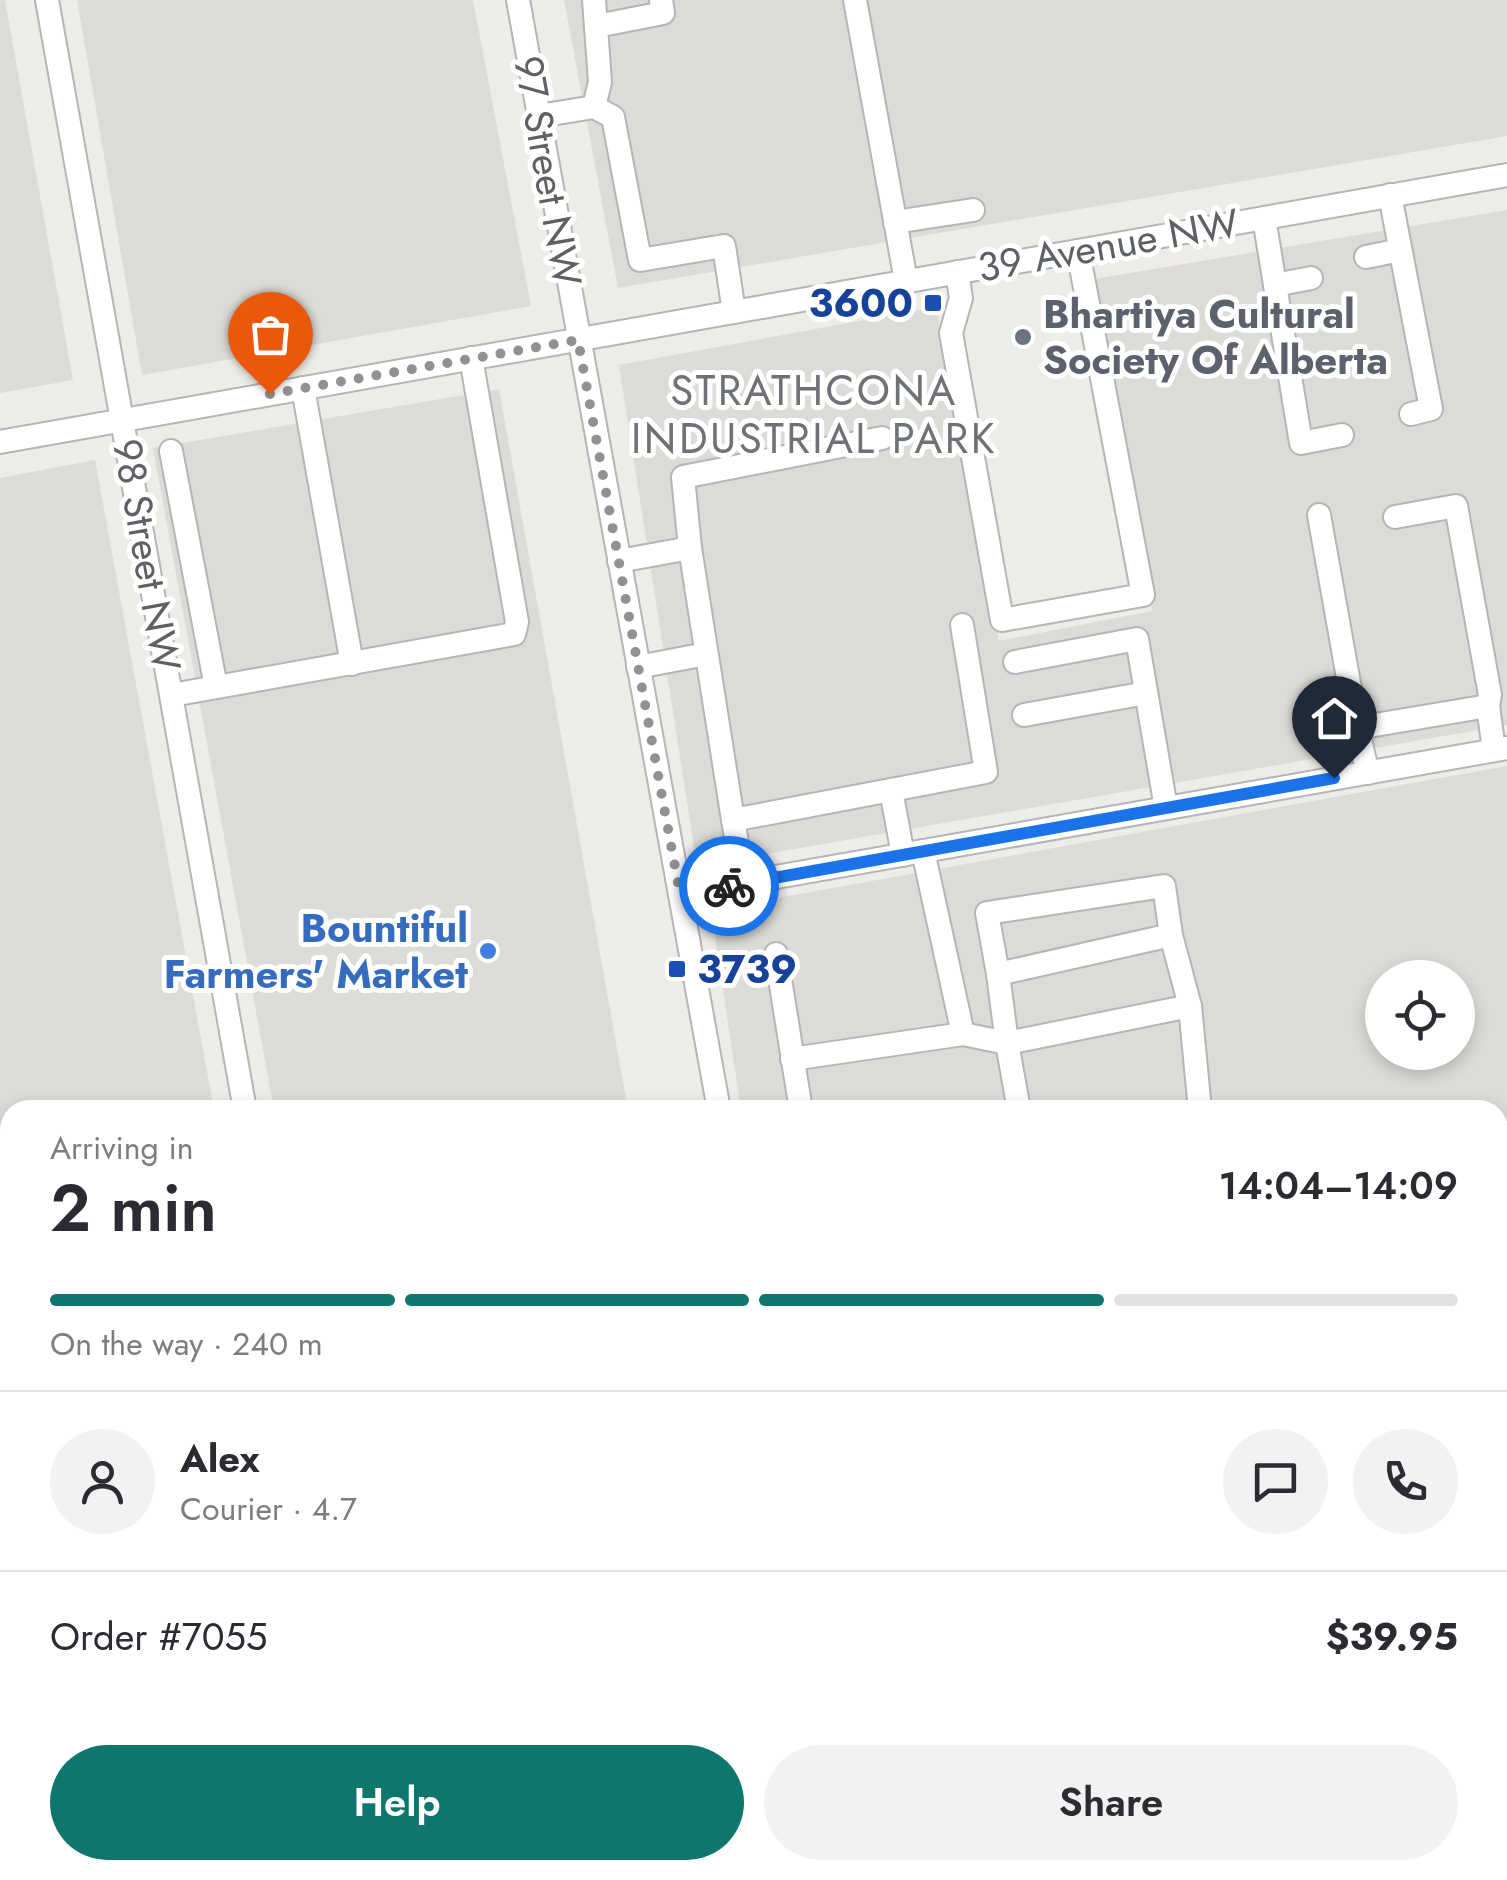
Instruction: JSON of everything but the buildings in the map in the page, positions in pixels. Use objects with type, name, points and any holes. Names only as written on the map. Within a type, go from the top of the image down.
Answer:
[{"type":"street","name":"98 Street NW","points":[[47,0],[243,1100]]},
{"type":"street","name":"97 Street NW","points":[[518,0],[717,1100]]},
{"type":"street","points":[[594,0],[600,82],[594,107]]},
{"type":"street","points":[[597,26],[663,13],[661,0]]},
{"type":"street","points":[[855,0],[906,281]]},
{"type":"street","points":[[538,116],[594,107],[613,117],[640,260],[724,246],[734,312]]},
{"type":"street","name":"39 Avenue NW","points":[[0,442],[1507,174]]},
{"type":"street","points":[[1390,195],[1431,410],[1411,414]]},
{"type":"street","points":[[895,222],[973,210]]},
{"type":"street","points":[[1264,218],[1301,443],[1342,435]]},
{"type":"street","points":[[1366,257],[1400,250]]},
{"type":"street","points":[[956,272],[961,298],[950,333],[1002,620],[1143,595],[1078,251]]},
{"type":"street","points":[[1276,285],[1311,278]]},
{"type":"street","points":[[172,695],[507,637],[518,629],[471,358]]},
{"type":"street","points":[[303,388],[352,664]]},
{"type":"street","points":[[744,883],[690,548],[683,477],[882,438]]},
{"type":"street","points":[[172,451],[216,687]]},
{"type":"street","points":[[136,490],[178,482]]},
{"type":"street","points":[[680,894],[1500,749],[1488,706],[1490,694],[1456,506],[1396,517]]},
{"type":"street","points":[[1319,515],[1368,772]]},
{"type":"street","points":[[619,561],[690,548]]},
{"type":"street","points":[[733,820],[986,772],[962,625]]},
{"type":"street","points":[[1015,662],[1137,640],[1166,808]]},
{"type":"street","points":[[638,668],[706,654]]},
{"type":"street","points":[[1024,715],[1146,693]]},
{"type":"street","points":[[1358,728],[1488,706]]},
{"type":"street","points":[[891,790],[913,853],[963,1034]]},
{"type":"street","points":[[1017,1100],[987,912],[1164,886],[1171,934],[1190,1006],[1199,1100]]},
{"type":"street","points":[[998,974],[1171,934]]},
{"type":"street","points":[[776,954],[799,1100]]},
{"type":"street","points":[[792,1060],[963,1034],[1007,1043],[1190,1006]]},
{"type":"shaded area","points":[[0,0],[5,0],[73,380],[0,393]]},
{"type":"shaded area","points":[[77,0],[473,0],[531,306],[142,375]]},
{"type":"shaded area","points":[[564,0],[1507,0],[1507,136],[618,288]]},
{"type":"shaded area","points":[[1507,210],[1507,725],[697,866],[619,365],[936,307],[999,641],[1152,611],[1094,279]]},
{"type":"shaded area","points":[[499,389],[626,1100],[272,1100],[153,448]]},
{"type":"shaded area","points":[[95,460],[212,1100],[0,1100],[0,478]]},
{"type":"shaded area","points":[[1507,766],[1507,1100],[740,1100],[711,910]]},
{"type":"way so far","points":[[270,394],[578,340],[680,894],[729,886]]},
{"type":"place","name":"3600","points":[[933,303]]},
{"type":"place","name":"Bhartiya Cultural Society Of Alberta","points":[[1023,337]]},
{"type":"place","name":"Bountiful Farmers' Market","points":[[488,951]]},
{"type":"place","name":"3739","points":[[677,969]]},
{"type":"district","name":"STRATHCONA INDUSTRIAL PARK","points":[[814,414]]},
{"type":"route","points":[[729,886],[1334,778]]}]
